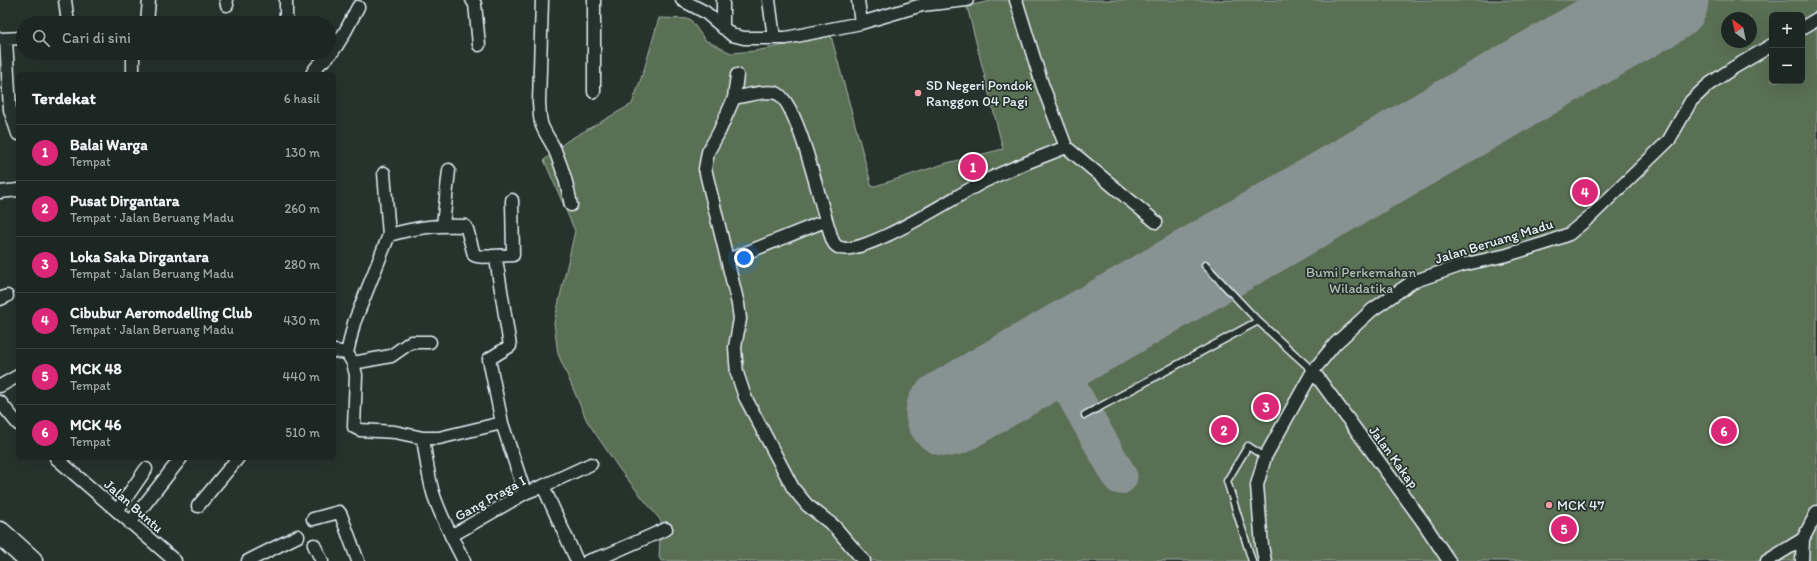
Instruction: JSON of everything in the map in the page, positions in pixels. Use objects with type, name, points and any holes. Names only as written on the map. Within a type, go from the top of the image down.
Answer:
[{"type":"highway","points":[[0,533],[31,561]]},
{"type":"street","points":[[65,0],[67,16]]},
{"type":"street","points":[[147,16],[148,0]]},
{"type":"street","points":[[286,0],[286,16]]},
{"type":"street","points":[[472,0],[475,4],[480,45]]},
{"type":"street","points":[[542,0],[539,96],[540,114],[542,128],[551,140],[568,187],[571,205]]},
{"type":"street","points":[[594,0],[594,92]]},
{"type":"street","points":[[682,0],[705,12],[732,35],[744,38],[786,38],[862,23],[922,5],[938,2],[967,0]]},
{"type":"street","points":[[723,0],[723,28]]},
{"type":"street","points":[[769,0],[774,38]]},
{"type":"street","points":[[858,0],[862,23]]},
{"type":"street","points":[[1016,0],[1042,84],[1066,147],[1156,222]]},
{"type":"street","points":[[336,46],[358,7]]},
{"type":"street","points":[[1805,26],[1817,18]]},
{"type":"street","points":[[16,38],[3,39],[10,110],[16,128]]},
{"type":"street","name":"Jalan Beruang Madu","points":[[1265,561],[1262,546],[1257,485],[1265,457],[1313,371],[1335,344],[1372,310],[1412,282],[1462,265],[1507,255],[1569,234],[1598,210],[1669,140],[1691,101],[1708,85],[1769,47]]},
{"type":"street","points":[[133,60],[133,72]]},
{"type":"street","points":[[313,72],[317,64],[324,60]]},
{"type":"street","points":[[737,75],[734,98],[719,132],[708,152],[705,168],[740,314],[735,347],[737,373],[745,397],[793,488],[808,504],[834,526],[864,561]]},
{"type":"street","points":[[734,98],[772,92],[782,97],[791,112],[806,150],[825,220],[834,243],[838,247],[845,249],[864,245],[888,236],[984,181],[1066,147]]},
{"type":"street","points":[[443,225],[449,170]]},
{"type":"street","points":[[384,173],[389,236],[354,323],[350,358],[356,374],[354,427],[360,430],[395,432],[424,438],[439,438],[502,423]]},
{"type":"street","points":[[0,192],[16,190]]},
{"type":"street","points":[[389,236],[418,227],[443,225],[465,226],[474,255],[479,257],[512,255],[512,200]]},
{"type":"street","points":[[728,260],[825,220]]},
{"type":"street","points":[[492,256],[496,260],[510,346],[489,359],[502,423],[525,493]]},
{"type":"street","points":[[336,352],[350,358],[391,356],[411,342],[430,342]]},
{"type":"street","name":"Jalan Kakap","points":[[1313,371],[1423,522],[1449,561]]},
{"type":"street","points":[[0,386],[16,377]]},
{"type":"street","points":[[0,402],[16,422]]},
{"type":"street","points":[[424,438],[434,495],[451,536],[464,561]]},
{"type":"street","name":"Jalan Buntu","points":[[58,460],[175,561]]},
{"type":"street","points":[[130,523],[179,460]]},
{"type":"street","points":[[198,506],[235,460]]},
{"type":"street","name":"Gang Praga I","points":[[451,536],[525,493],[591,464]]},
{"type":"street","points":[[117,511],[146,469]]},
{"type":"street","points":[[543,486],[576,561]]},
{"type":"street","points":[[313,519],[339,512],[358,561]]},
{"type":"street","points":[[1802,561],[1803,539],[1817,512]]},
{"type":"street","points":[[588,561],[607,555],[666,530]]},
{"type":"street","points":[[248,561],[298,536]]},
{"type":"street","points":[[1767,561],[1803,539]]},
{"type":"street","points":[[314,545],[322,561]]},
{"type":"lane","points":[[1205,266],[1258,321],[1313,371]]},
{"type":"lane","points":[[1085,415],[1258,321]]},
{"type":"lane","points":[[1252,561],[1227,481],[1248,446],[1265,457]]},
{"type":"green space","name":"Bumi Perkemahan Wiladatika","points":[[996,0],[1817,0],[1817,561],[661,561],[659,557],[661,521],[620,470],[587,421],[558,354],[554,323],[575,231],[544,160],[567,141],[632,104],[644,70],[659,18],[690,19],[705,40],[731,53],[755,51],[831,36],[872,187],[947,163],[1003,149],[967,6]]},
{"type":"taxiway","points":[[1051,354],[1120,477]]},
{"type":"runway","points":[[949,413],[1665,0]]},
{"type":"place","name":"SD Negeri Pondok Ranggon 04 Pagi","points":[[918,93]]},
{"type":"place","name":"Balai Warga","points":[[973,167]]},
{"type":"place","name":"Cibubur Aeromodelling Club","points":[[1585,192]]},
{"type":"place","name":"Loka Saka Dirgantara","points":[[1266,407]]},
{"type":"place","name":"Pusat Dirgantara","points":[[1224,430]]},
{"type":"place","name":"MCK 46","points":[[1724,431]]},
{"type":"place","name":"MCK 47","points":[[1549,505]]},
{"type":"place","name":"MCK 48","points":[[1564,529]]}]
